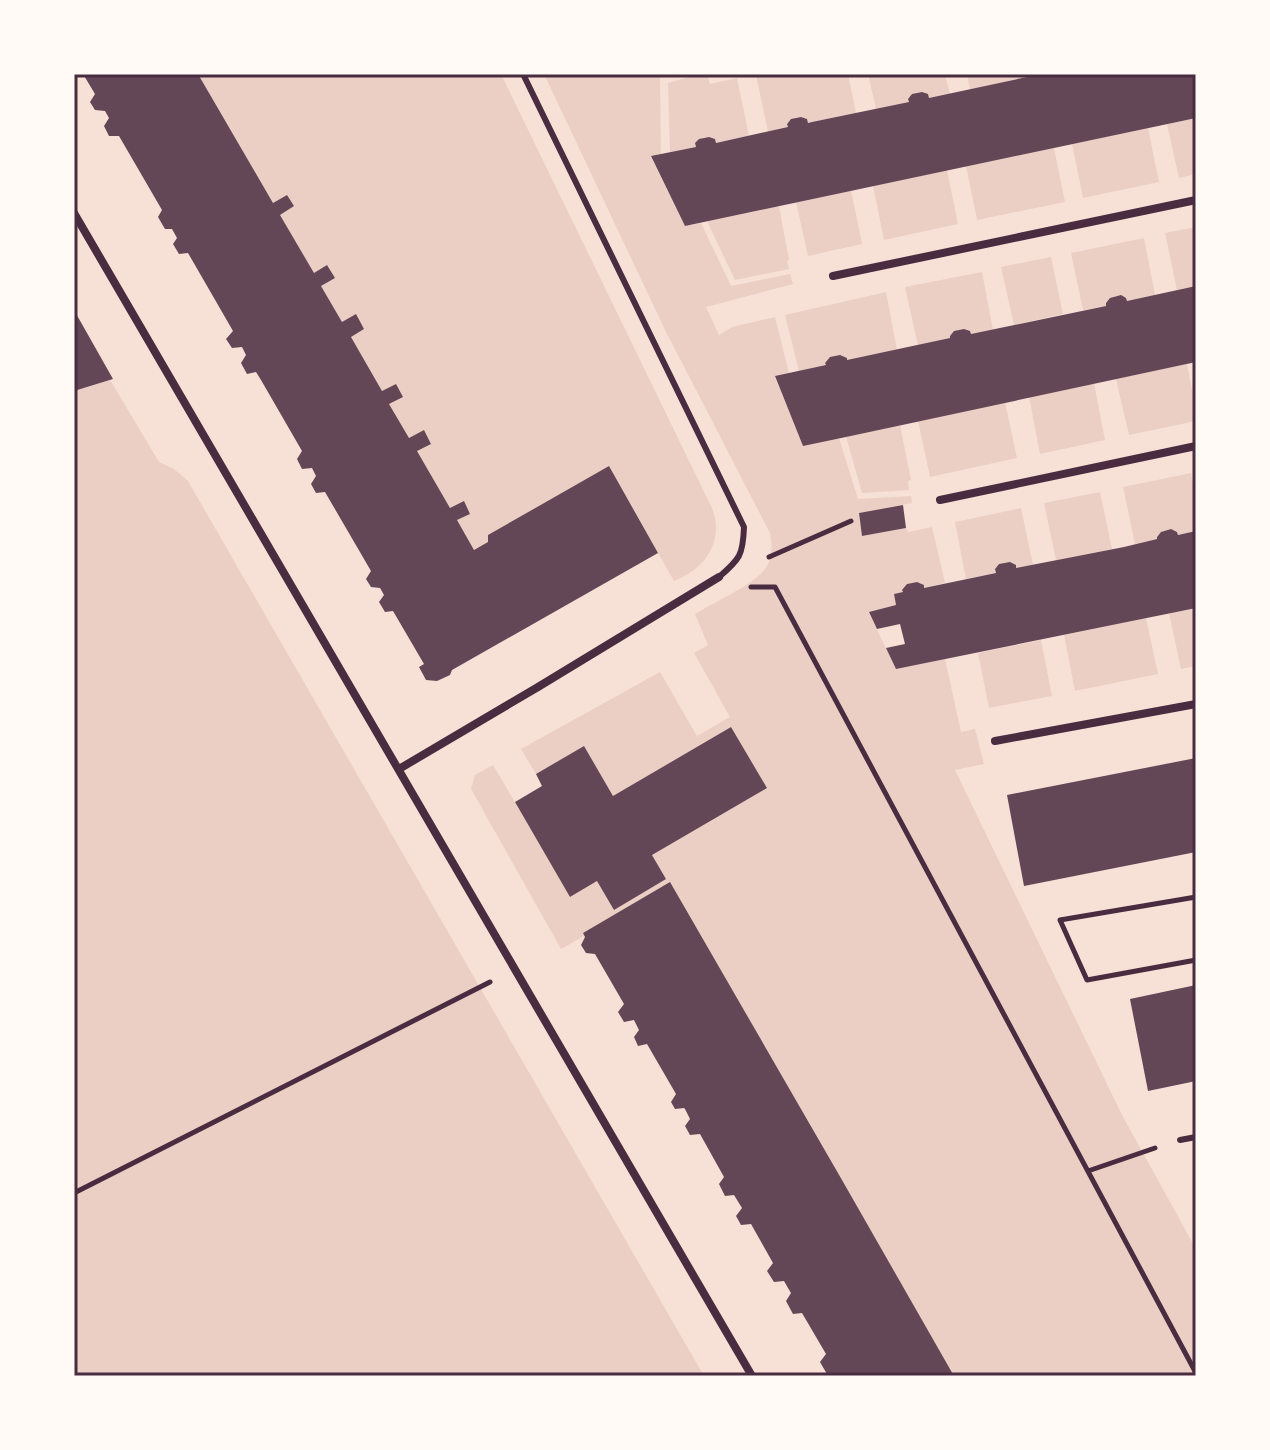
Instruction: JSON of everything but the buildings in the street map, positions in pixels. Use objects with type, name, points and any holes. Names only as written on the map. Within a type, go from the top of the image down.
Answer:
[{"type":"street","points":[[833,276],[1196,200]]},
{"type":"street","points":[[75,216],[752,1376]]},
{"type":"street","points":[[940,500],[1196,446]]},
{"type":"street","points":[[399,769],[719,577]]},
{"type":"street","points":[[995,741],[1196,704]]},
{"type":"lane","points":[[523,74],[744,527],[743,545],[736,563],[719,577]]},
{"type":"lane","points":[[1180,1140],[1196,1137]]},
{"type":"path","points":[[736,563],[770,556],[851,521]]},
{"type":"path","points":[[719,577],[748,588],[775,587],[1196,1373]]},
{"type":"path","points":[[1196,897],[1060,920],[1087,980],[1196,960]]},
{"type":"path","points":[[74,1193],[515,969]]},
{"type":"path","points":[[1088,1171],[1180,1140]]},
{"type":"shaded area","points":[[198,74],[501,74],[712,508],[716,522],[715,537],[704,561],[674,581],[609,466],[488,535],[488,542],[474,550],[457,520],[470,514],[450,508],[417,451],[424,430],[409,438],[389,404],[403,397],[382,391],[351,337],[364,329],[342,322],[321,286],[334,278],[328,266],[314,273],[280,215],[293,206],[287,195],[273,203]]},
{"type":"shaded area","points":[[544,74],[673,74],[660,78],[661,154],[651,157],[685,226],[701,223],[731,286],[790,274],[793,284],[706,307],[719,335],[732,327],[775,317],[789,373],[775,377],[803,445],[839,438],[858,499],[911,496],[912,503],[859,513],[862,536],[932,527],[945,583],[924,588],[917,582],[907,584],[903,592],[894,594],[896,605],[869,613],[896,669],[945,659],[961,732],[975,729],[984,764],[955,770],[1122,1115],[1196,1249],[1196,1376],[954,1376],[670,883],[561,949],[471,789],[475,775],[493,765],[571,897],[597,881],[666,879],[652,855],[767,788],[731,727],[613,796],[584,746],[536,774],[521,749],[660,672],[697,736],[730,717],[694,653],[708,645],[695,614],[759,575],[768,565],[771,552],[770,533],[665,330]]},
{"type":"shaded area","points":[[707,74],[710,84],[737,78],[749,136],[716,143],[715,139],[704,138],[695,143],[696,147],[670,152],[668,83]]},
{"type":"shaded area","points":[[848,74],[856,113],[808,123],[807,119],[796,118],[787,123],[788,127],[768,132],[756,75]]},
{"type":"shaded area","points":[[868,74],[945,74],[950,94],[929,98],[928,94],[917,93],[908,99],[909,102],[876,109]]},
{"type":"shaded area","points":[[967,74],[1026,74],[1027,77],[970,90]]},
{"type":"shaded area","points":[[1196,118],[1196,174],[1179,178],[1167,124]]},
{"type":"shaded area","points":[[1148,128],[1159,182],[1083,198],[1072,144]]},
{"type":"shaded area","points":[[1054,148],[1065,202],[977,220],[966,166]]},
{"type":"shaded area","points":[[947,170],[958,224],[884,240],[873,186]]},
{"type":"shaded area","points":[[851,190],[862,244],[808,256],[796,202]]},
{"type":"shaded area","points":[[779,206],[789,269],[735,280],[707,221]]},
{"type":"shaded area","points":[[1196,227],[1196,286],[1177,290],[1165,233]]},
{"type":"shaded area","points":[[1144,238],[1155,295],[1127,301],[1115,296],[1106,306],[1083,310],[1071,253]]},
{"type":"shaded area","points":[[1051,257],[1063,314],[1014,325],[1001,267]]},
{"type":"shaded area","points":[[982,272],[993,330],[971,334],[970,331],[959,330],[950,338],[918,346],[905,287]]},
{"type":"shaded area","points":[[886,292],[897,350],[847,360],[835,356],[825,362],[826,365],[799,371],[785,315]]},
{"type":"shaded area","points":[[1187,364],[1196,421],[1129,435],[1116,379]]},
{"type":"shaded area","points":[[110,380],[159,462],[188,481],[704,1376],[74,1376],[74,391]]},
{"type":"shaded area","points":[[1094,383],[1105,440],[1040,454],[1029,397]]},
{"type":"shaded area","points":[[1005,402],[1017,458],[930,477],[918,421]]},
{"type":"shaded area","points":[[900,425],[911,480],[908,481],[909,490],[862,493],[846,437]]},
{"type":"shaded area","points":[[1191,473],[1196,499],[1196,531],[1178,535],[1166,530],[1157,539],[1135,544],[1123,487]]},
{"type":"shaded area","points":[[1100,492],[1112,549],[1056,560],[1044,503]]},
{"type":"shaded area","points":[[1021,508],[1033,565],[1016,568],[999,564],[996,573],[966,579],[955,522]]},
{"type":"shaded area","points":[[1196,608],[1196,666],[1181,669],[1169,613]]},
{"type":"shaded area","points":[[1146,618],[1158,674],[1075,691],[1064,635]]},
{"type":"shaded area","points":[[1041,640],[1052,696],[989,708],[978,653]]}]
